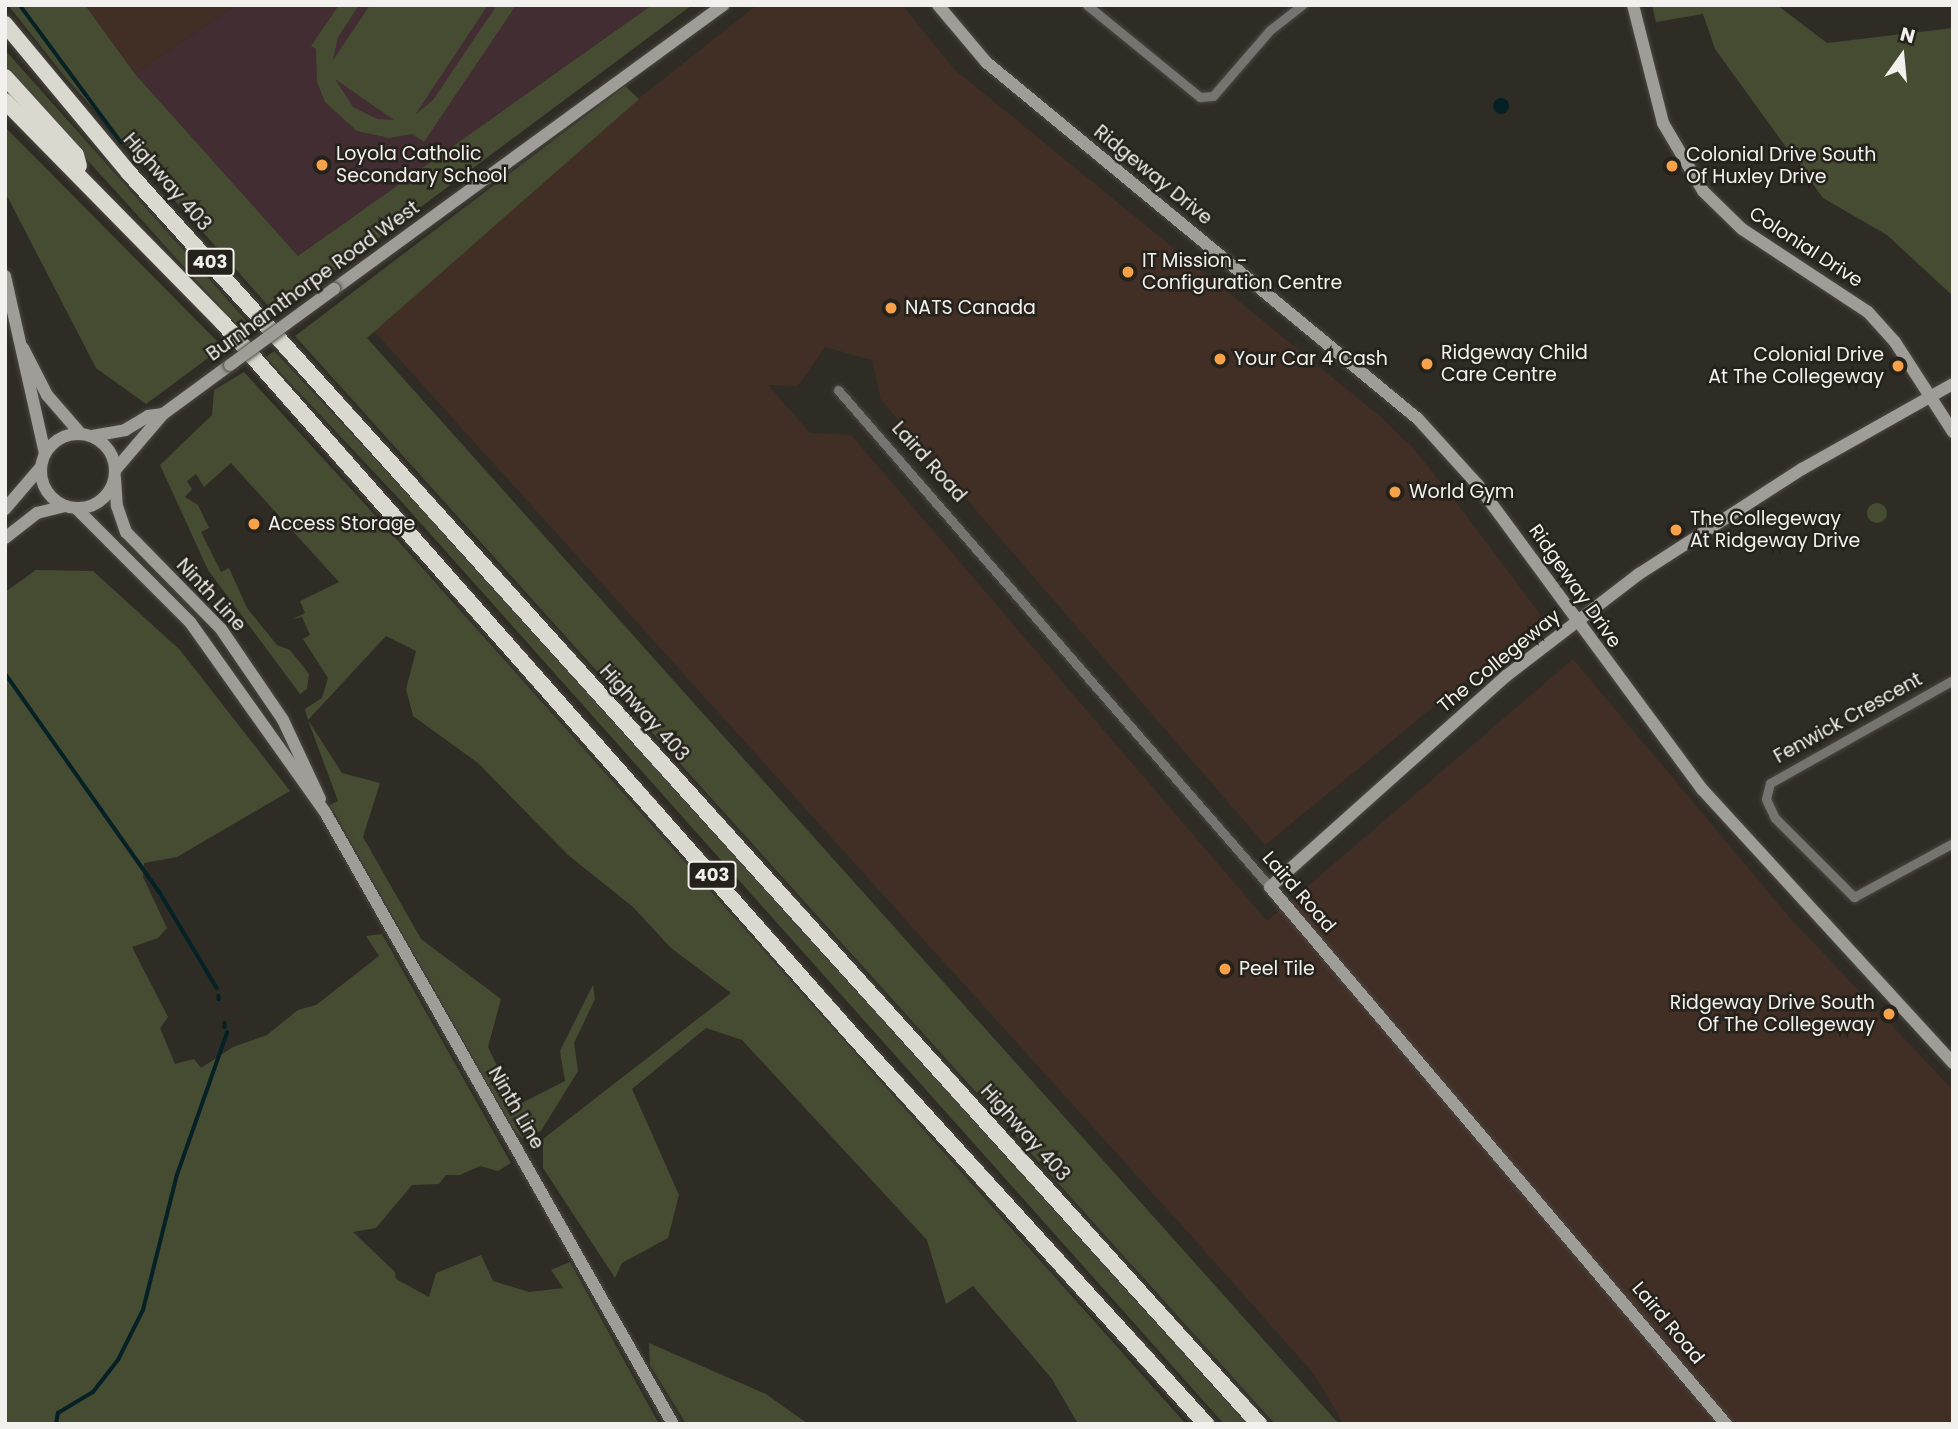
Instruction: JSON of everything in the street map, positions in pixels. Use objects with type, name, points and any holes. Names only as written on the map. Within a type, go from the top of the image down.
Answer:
[{"type":"highway","name":"Highway 403","points":[[5,24],[129,173],[1259,1424]]},
{"type":"highway","points":[[5,77],[76,155],[81,174]]},
{"type":"highway","name":"403","points":[[5,101],[81,174],[223,323],[855,1038],[1206,1424]]},
{"type":"street","name":"Burnhamthorpe Road West","points":[[115,474],[163,414],[724,5]]},
{"type":"street","name":"Ridgeway Drive","points":[[938,5],[986,62],[1418,419],[1477,484],[1702,789],[1953,1063]]},
{"type":"street","points":[[1087,5],[1200,97],[1213,96],[1270,30],[1302,5]]},
{"type":"street","name":"Colonial Drive","points":[[1633,5],[1663,123],[1703,191],[1742,229],[1868,312],[1932,396],[1953,432]]},
{"type":"street","points":[[5,276],[45,453],[41,467],[5,509]]},
{"type":"street","points":[[5,538],[37,513],[101,500],[115,474],[109,449],[86,435],[47,395],[21,345]]},
{"type":"street","name":"The Collegeway","points":[[1270,887],[1506,676],[1676,548],[1802,469],[1953,384]]},
{"type":"street","name":"Laird Road","points":[[838,390],[1270,887],[1726,1424]]},
{"type":"street","name":"Burnhamthorpe Road West","points":[[86,435],[125,430],[148,416],[163,414]]},
{"type":"street","points":[[45,453],[60,438],[86,435]]},
{"type":"street","points":[[41,467],[46,491],[71,507]]},
{"type":"street","name":"Ninth Line","points":[[115,474],[117,506],[126,532],[222,629],[303,754],[325,812]]},
{"type":"street","name":"Ninth Line","points":[[71,507],[190,622],[325,812],[673,1424]]},
{"type":"street","name":"Fenwick Crescent","points":[[1953,680],[1777,778],[1770,783],[1766,799],[1775,818],[1854,897],[1953,843]]},
{"type":"shaded area","points":[[85,5],[235,5],[135,74]]},
{"type":"shaded area","name":"Loyola Catholic Secondary School","points":[[235,5],[652,5],[298,256],[135,74]]},
{"type":"shaded area","points":[[757,5],[902,5],[955,70],[1382,418],[1415,450],[1465,514],[1540,614],[1538,621],[1265,845],[881,400],[872,360],[825,347],[798,386],[768,385],[810,433],[851,435],[1267,921],[1573,659],[1791,919],[1953,1090],[1953,1424],[1344,1424],[1314,1374],[1204,1250],[374,331],[623,111]]},
{"type":"green space","points":[[8,5],[85,5],[135,74],[298,256],[652,5],[692,5],[343,265],[273,311],[65,77]]},
{"type":"green space","points":[[339,5],[359,5],[338,37],[333,60],[370,5],[488,5],[415,115],[433,100],[497,5],[516,5],[424,142],[412,134],[389,138],[357,131],[325,102],[317,82],[316,49],[311,46]],"holes":[[[335,79],[394,120],[377,119],[353,107]]]},
{"type":"green space","points":[[1652,5],[1777,5],[1827,43],[1953,28],[1953,296],[1887,235],[1823,198],[1715,49],[1703,14],[1656,22]]},
{"type":"green space","points":[[5,50],[251,326],[243,332],[5,69]]},
{"type":"green space","points":[[625,86],[639,99],[367,338],[1339,1424],[1275,1424],[295,336]]},
{"type":"green space","points":[[5,127],[223,347],[146,404],[96,368],[5,192]]},
{"type":"green space","points":[[274,351],[417,503],[1247,1424],[1224,1424],[400,500],[266,357]]},
{"type":"green space","points":[[244,372],[384,525],[1186,1424],[1078,1424],[1052,1379],[973,1286],[946,1304],[927,1240],[742,1040],[706,1028],[632,1089],[679,1195],[668,1238],[622,1263],[615,1278],[543,1168],[543,1139],[731,993],[671,948],[633,907],[568,855],[478,763],[413,716],[406,689],[416,651],[386,636],[308,720],[305,709],[322,698],[328,678],[303,639],[310,635],[302,617],[293,619],[305,613],[300,601],[339,582],[231,463],[204,487],[196,474],[187,481],[192,489],[185,497],[198,505],[209,528],[201,532],[221,572],[229,568],[247,608],[277,645],[290,650],[309,674],[307,689],[300,694],[208,570],[160,465],[212,415],[214,390]]},
{"type":"green space","points":[[1877,503],[1884,506],[1887,513],[1884,520],[1877,523],[1870,520],[1867,513],[1870,506]]},
{"type":"green space","points":[[36,570],[93,571],[180,650],[290,791],[177,857],[144,863],[143,877],[167,928],[158,938],[132,947],[168,1017],[160,1028],[175,1064],[194,1059],[201,1068],[233,1047],[267,1035],[298,1010],[316,1005],[379,956],[366,936],[382,934],[511,1163],[498,1171],[480,1166],[460,1175],[446,1175],[439,1184],[412,1185],[376,1228],[353,1232],[395,1272],[396,1279],[429,1297],[436,1273],[481,1255],[493,1281],[529,1292],[563,1288],[551,1270],[570,1262],[659,1424],[5,1424],[5,592]]},
{"type":"green space","points":[[308,720],[342,773],[380,783],[363,837],[421,939],[501,999],[488,1047],[516,1106],[565,1081],[560,1051],[593,985],[595,999],[574,1043],[578,1071],[541,1131],[523,1139],[513,1128],[330,805],[338,801]]},
{"type":"green space","points":[[649,1343],[766,1394],[808,1424],[686,1424],[650,1365]]},
{"type":"water","points":[[1498,98],[1504,98],[1509,106],[1507,112],[1498,114],[1493,109],[1493,103]]},
{"type":"waterway","points":[[20,5],[121,142]]},
{"type":"waterway","points":[[5,673],[159,891],[217,988]]},
{"type":"waterway","points":[[56,1424],[58,1413],[93,1392],[118,1360],[143,1310],[177,1175],[227,1033]]},
{"type":"place","name":"Loyola Catholic Secondary School","points":[[322,165]]},
{"type":"place","name":"Colonial Drive South Of Huxley Drive","points":[[1672,166]]},
{"type":"place","name":"IT Mission - Configuration Centre","points":[[1128,272]]},
{"type":"place","name":"NATS Canada","points":[[891,308]]},
{"type":"place","name":"Your Car 4 Cash","points":[[1220,359]]},
{"type":"place","name":"Ridgeway Child Care Centre","points":[[1427,364]]},
{"type":"place","name":"Colonial Drive At The Collegeway","points":[[1898,366]]},
{"type":"place","name":"World Gym","points":[[1395,492]]},
{"type":"place","name":"Access Storage","points":[[254,524]]},
{"type":"place","name":"The Collegeway At Ridgeway Drive","points":[[1676,530]]},
{"type":"place","name":"Peel Tile","points":[[1225,969]]},
{"type":"place","name":"Ridgeway Drive South Of The Collegeway","points":[[1889,1014]]}]
